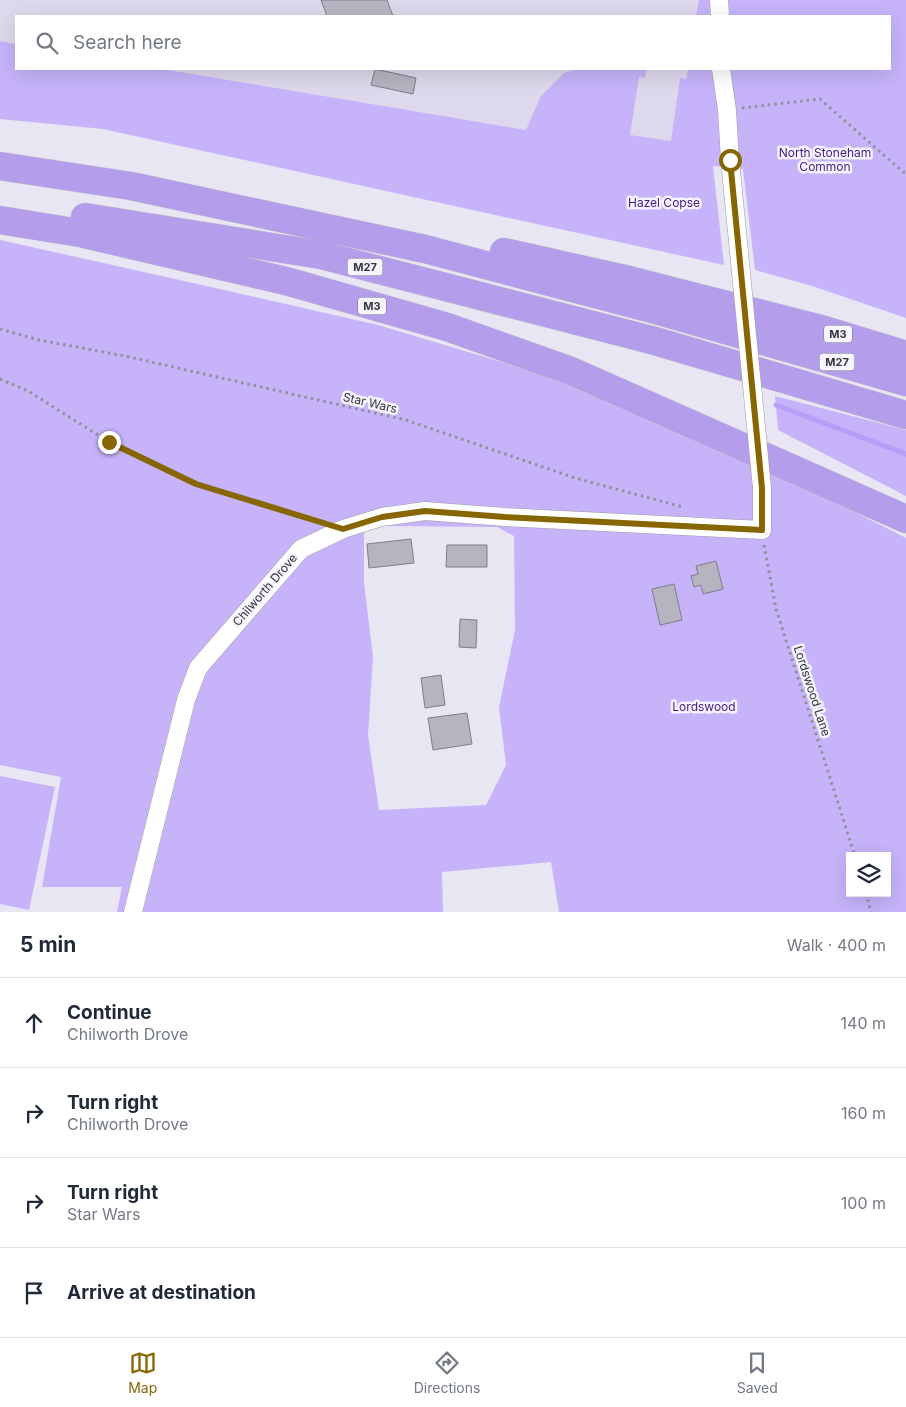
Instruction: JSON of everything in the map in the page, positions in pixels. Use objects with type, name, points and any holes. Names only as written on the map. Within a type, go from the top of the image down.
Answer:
[{"type":"highway","name":"M27","points":[[0,166],[131,186],[426,249],[652,309],[906,382]]},
{"type":"highway","name":"M27","points":[[0,204],[321,256],[655,341],[906,416]]},
{"type":"highway","name":"M3","points":[[0,220],[80,233],[286,281],[447,327],[571,371],[906,519]]},
{"type":"highway","name":"M3","points":[[426,249],[508,252],[821,329],[906,355]]},
{"type":"street","points":[[719,0],[720,15]]},
{"type":"street","points":[[722,70],[762,488],[762,530]]},
{"type":"street","name":"Chilworth Drove","points":[[133,912],[186,700],[198,668],[300,549],[343,529],[382,517],[425,511],[762,530]]},
{"type":"path","points":[[727,110],[820,99],[903,172],[906,172]]},
{"type":"path","name":"Star Wars","points":[[0,329],[39,340],[125,356],[406,420],[575,478],[685,508]]},
{"type":"path","points":[[0,379],[28,391],[109,442],[196,484],[343,529]]},
{"type":"path","name":"Lordswood Lane","points":[[762,530],[769,581],[776,609],[854,852]]},
{"type":"path","points":[[867,897],[871,912]]},
{"type":"shaded area","points":[[0,0],[753,0],[752,15],[15,15],[15,44],[0,41]]},
{"type":"shaded area","points":[[169,70],[749,70],[743,169],[621,146]]},
{"type":"green space","points":[[699,0],[906,0],[906,318],[812,286],[755,270],[743,169],[713,166],[724,265],[103,129],[0,119],[0,41],[15,44],[15,70],[169,70],[526,130],[541,96],[564,73],[573,70],[647,70],[645,78],[639,77],[630,135],[671,141],[680,78],[686,79],[688,70],[891,70],[891,15],[696,15]]},
{"type":"green space","name":"Lordswood","points":[[0,240],[378,325],[532,371],[691,434],[776,472],[906,538],[906,912],[559,912],[551,862],[442,872],[443,912],[117,912],[122,887],[42,887],[61,777],[0,765]],"holes":[[[385,526],[497,527],[514,536],[515,630],[499,707],[506,765],[486,805],[379,810],[368,735],[373,657],[364,583],[364,532]]]},
{"type":"green space","points":[[775,396],[906,430],[906,496],[778,430]]},
{"type":"green space","points":[[0,776],[55,787],[29,910],[0,904]]},
{"type":"building","points":[[321,0],[387,0],[393,15],[327,15]]},
{"type":"building","points":[[375,70],[416,78],[413,94],[371,85]]},
{"type":"building","points":[[411,539],[414,563],[369,568],[367,544]]},
{"type":"building","points":[[447,545],[487,545],[487,567],[446,567]]},
{"type":"building","points":[[716,561],[723,589],[703,594],[701,585],[694,587],[691,576],[698,574],[696,566]]},
{"type":"building","points":[[674,584],[682,620],[660,625],[652,589]]},
{"type":"building","points":[[460,619],[477,620],[476,648],[459,647]]},
{"type":"building","points":[[441,675],[445,705],[425,708],[421,678]]},
{"type":"building","points":[[467,713],[472,744],[433,750],[428,718]]},
{"type":"waterway","points":[[776,405],[906,454]]},
{"type":"route","points":[[109,442],[196,484],[343,529],[382,517],[425,511],[762,530],[762,488],[730,160]]},
{"type":"park label","name":"North Stoneham Common","points":[[825,160]]},
{"type":"park label","name":"Hazel Copse","points":[[664,203]]}]
